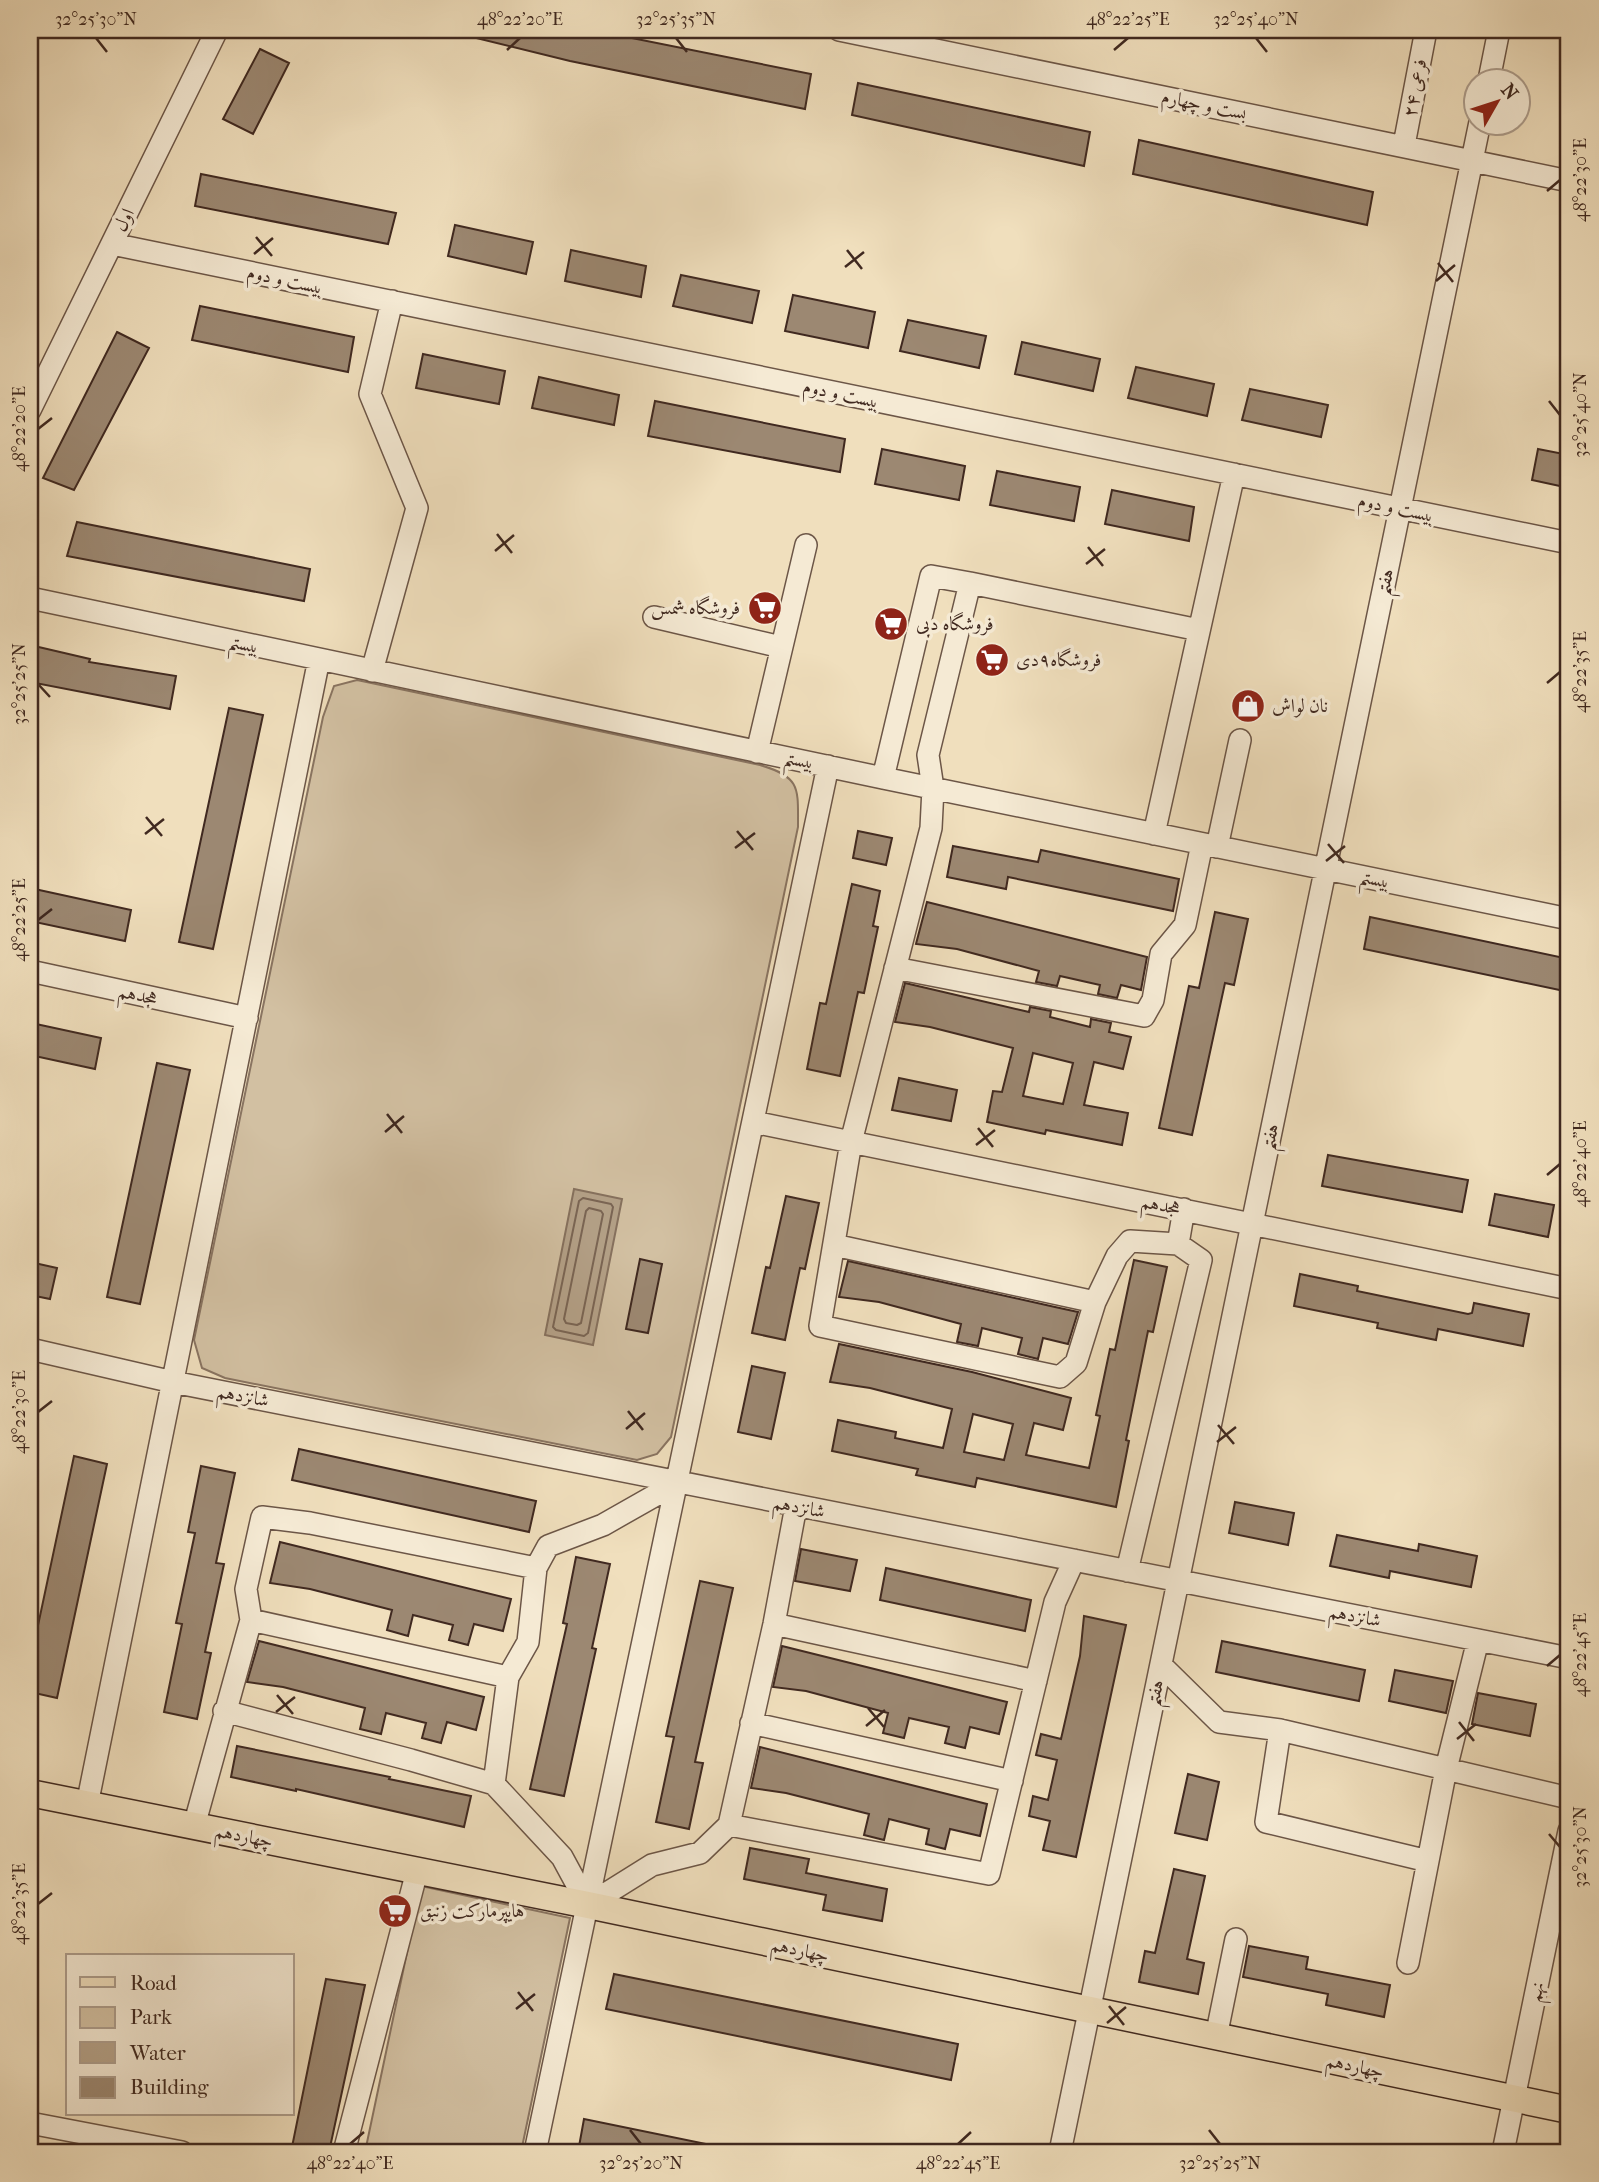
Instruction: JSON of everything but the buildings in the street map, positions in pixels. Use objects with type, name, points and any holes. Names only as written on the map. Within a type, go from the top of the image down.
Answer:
[{"type":"main road","name":"چهاردهم","points":[[30,1794],[588,1905],[1569,2110]]},
{"type":"street","name":"اول","points":[[30,410],[217,30]]},
{"type":"street","name":"بست و چهارم","points":[[839,30],[1569,181]]},
{"type":"street","name":"فرعی ۲۴","points":[[1404,145],[1426,30]]},
{"type":"street","points":[[1492,66],[1499,30]]},
{"type":"street","name":"هفتم","points":[[1060,2152],[1477,136]]},
{"type":"street","name":"بیست و دوم","points":[[112,244],[1569,543]]},
{"type":"street","points":[[372,671],[417,508],[370,394],[392,302]]},
{"type":"street","points":[[1154,834],[1234,474]]},
{"type":"street","points":[[757,752],[806,545]]},
{"type":"street","points":[[883,778],[931,576],[1199,630]]},
{"type":"street","points":[[970,583],[928,755],[933,788],[931,828],[851,1142],[820,1326],[1060,1377],[1076,1363],[1095,1302],[1117,1256],[1130,1241],[1178,1244],[1201,1260],[1127,1571]]},
{"type":"street","name":"بیستم","points":[[30,598],[757,752],[1569,919]]},
{"type":"street","points":[[654,617],[782,647]]},
{"type":"street","points":[[88,1805],[319,659]]},
{"type":"street","points":[[895,968],[1144,1016],[1153,1000],[1161,954],[1185,925],[1240,740]]},
{"type":"street","points":[[535,2152],[828,766]]},
{"type":"street","name":"هجدهم","points":[[30,971],[247,1018]]},
{"type":"street","name":"هجدهم","points":[[753,1122],[1569,1289]]},
{"type":"street","points":[[1178,1244],[1184,1209]]},
{"type":"street","points":[[834,1245],[1095,1302]]},
{"type":"street","name":"شانزدهم","points":[[30,1349],[173,1382],[1569,1658]]},
{"type":"street","points":[[494,1784],[508,1676],[528,1642],[536,1568],[548,1546],[603,1525],[677,1483]]},
{"type":"street","points":[[588,1905],[652,1865],[700,1853],[729,1825],[774,1624],[796,1506]]},
{"type":"street","points":[[194,1826],[251,1620],[246,1589],[262,1517],[310,1523],[536,1568]]},
{"type":"street","points":[[729,1825],[989,1874],[1055,1602],[1074,1560]]},
{"type":"street","points":[[251,1620],[508,1676]]},
{"type":"street","points":[[774,1624],[1036,1681]]},
{"type":"street","points":[[1408,1963],[1446,1769],[1478,1640]]},
{"type":"street","points":[[1161,1665],[1219,1722],[1280,1730],[1569,1798]]},
{"type":"street","points":[[224,1711],[494,1784],[562,1857],[588,1905]]},
{"type":"street","points":[[751,1723],[1012,1781]]},
{"type":"street","points":[[1280,1730],[1266,1822],[1428,1861]]},
{"type":"street","name":"نهم","points":[[1503,2152],[1569,1831]]},
{"type":"street","points":[[344,2152],[418,1871]]},
{"type":"street","points":[[1216,2037],[1236,1939]]},
{"type":"street","points":[[30,2123],[84,2124],[182,2152]]},
{"type":"green space","points":[[357,680],[760,765],[783,774],[797,793],[798,827],[671,1437],[657,1454],[637,1460],[225,1378],[202,1368],[194,1340],[323,717],[334,686]]},
{"type":"green space","points":[[421,1886],[570,1918],[521,2152],[365,2152]]},
{"type":"water","points":[[574,1189],[622,1199],[593,1345],[545,1335]]},
{"type":"place","name":"فروشگاه شمس","points":[[765,608]]},
{"type":"place","name":"فروشگاه دبی","points":[[891,624]]},
{"type":"place","name":"فروشگاه۹دی","points":[[992,660]]},
{"type":"place","name":"نان لواش","points":[[1248,706]]},
{"type":"place","name":"هایپرمارکت زنبق","points":[[395,1911]]}]
